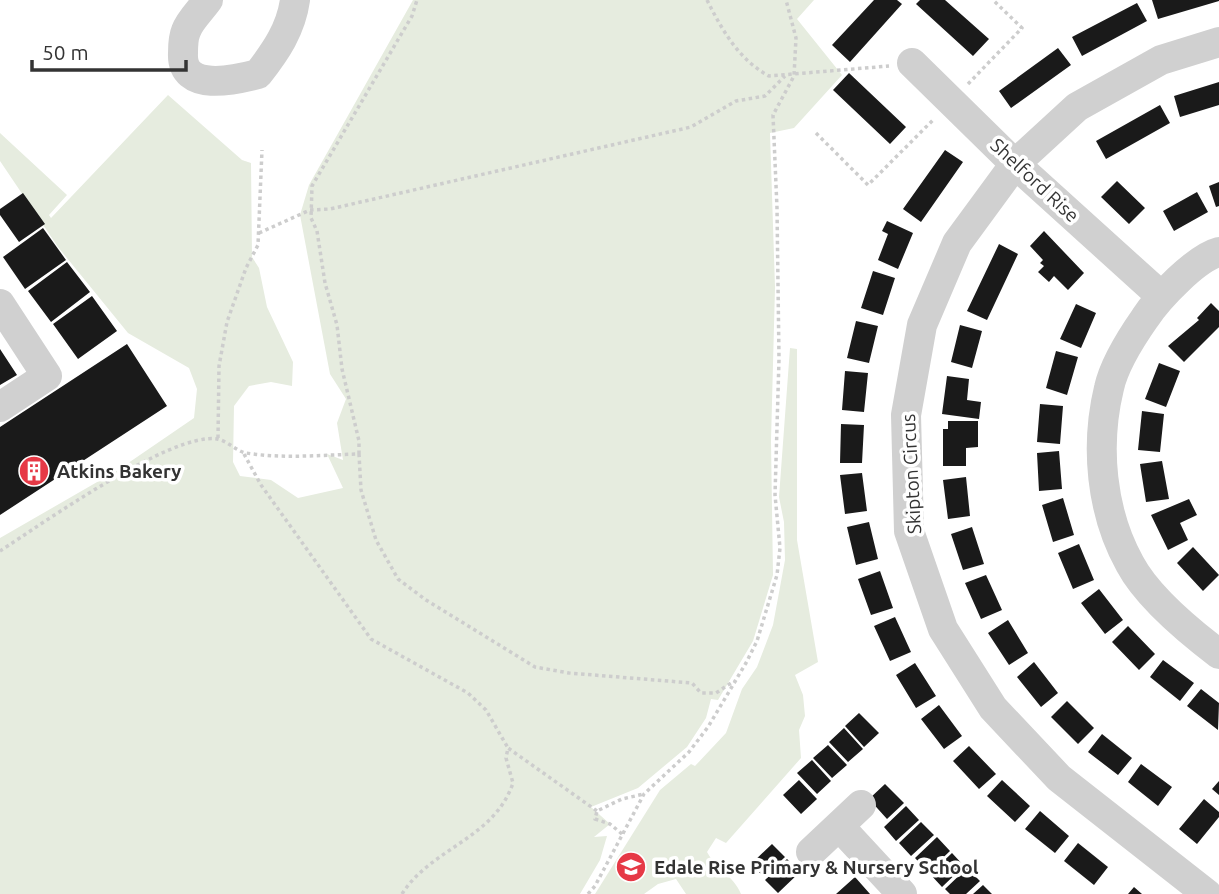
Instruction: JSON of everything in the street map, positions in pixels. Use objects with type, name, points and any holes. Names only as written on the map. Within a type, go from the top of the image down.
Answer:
[{"type":"street","points":[[208,0],[186,31],[183,59],[188,72],[206,82],[229,81],[258,74],[280,46],[293,15],[295,0]]},
{"type":"street","name":"Skipton Circus","points":[[1207,894],[1059,779],[993,708],[943,629],[909,531],[906,415],[922,325],[957,243],[1015,164],[1077,107],[1161,60],[1219,42]]},
{"type":"street","name":"Shelford Rise","points":[[912,63],[1015,164],[1160,295]]},
{"type":"street","points":[[1219,251],[1160,295],[1134,334],[1109,386],[1102,435],[1105,487],[1110,516],[1130,566],[1181,625],[1219,654]]},
{"type":"street","points":[[0,304],[47,376],[0,407]]},
{"type":"street","points":[[811,852],[861,805]]},
{"type":"street","points":[[839,826],[902,894]]},
{"type":"path","points":[[417,0],[412,16],[312,186],[310,210],[337,325],[342,369],[359,441],[361,490],[367,517],[398,579],[503,650],[535,667],[569,673],[692,683],[701,693],[716,693],[736,680]]},
{"type":"path","points":[[707,0],[740,53],[752,67],[769,76],[794,76],[912,63]]},
{"type":"path","points":[[588,894],[595,886],[644,794],[689,752],[736,680],[757,641],[777,575],[780,548],[775,495],[775,442],[779,359],[773,114],[794,76],[796,38],[786,0]]},
{"type":"path","points":[[259,233],[310,210],[330,209],[691,127],[736,101],[765,96],[785,76]]},
{"type":"path","points":[[218,439],[219,366],[227,321],[246,268],[258,245],[262,150]]},
{"type":"path","points":[[0,551],[119,476],[188,443],[218,439],[244,453],[289,456],[359,454]]},
{"type":"path","points":[[244,453],[261,485],[372,639],[468,693],[486,710],[508,748],[597,811]]},
{"type":"path","points":[[402,894],[427,869],[478,833],[496,815],[513,783],[506,758],[508,748]]},
{"type":"path","points":[[597,811],[622,799],[644,794]]},
{"type":"path","points":[[597,811],[595,819],[610,824],[622,834]]},
{"type":"shaded area","points":[[413,0],[814,0],[797,19],[842,75],[794,128],[770,133],[775,287],[771,441],[773,575],[753,641],[718,700],[711,699],[706,718],[687,747],[638,788],[591,807],[610,824],[594,837],[607,836],[600,860],[580,894],[0,894],[0,538],[118,470],[194,418],[197,389],[189,368],[128,333],[58,247],[0,161],[0,133],[67,195],[49,215],[51,218],[168,95],[242,160],[251,163],[252,257],[259,268],[267,307],[293,362],[292,386],[271,382],[249,386],[234,406],[233,462],[240,476],[271,480],[298,498],[343,488],[327,454],[343,460],[337,423],[346,399],[330,374],[300,215],[309,185]]},
{"type":"shaded area","points":[[790,348],[797,349],[797,540],[818,662],[795,675],[803,695],[805,716],[799,730],[801,758],[726,843],[716,838],[707,852],[734,882],[741,894],[686,894],[676,879],[658,884],[644,894],[595,894],[660,790],[691,764],[695,766],[726,733],[742,689],[757,667],[773,625],[785,560],[784,522],[779,497]]},
{"type":"building","points":[[874,0],[897,0],[902,4],[850,62],[832,45]]},
{"type":"building","points":[[920,0],[945,0],[989,39],[973,56],[916,4]]},
{"type":"building","points":[[1152,0],[1219,0],[1219,1],[1158,19]]},
{"type":"building","points":[[1137,3],[1147,21],[1082,56],[1072,37]]},
{"type":"building","points":[[1058,48],[1071,65],[1011,108],[999,91]]},
{"type":"building","points":[[849,73],[906,127],[890,144],[833,90]]},
{"type":"building","points":[[1219,82],[1219,105],[1180,117],[1174,96]]},
{"type":"building","points":[[1160,105],[1170,123],[1106,159],[1096,141]]},
{"type":"building","points":[[945,150],[963,162],[921,222],[903,209]]},
{"type":"building","points":[[1117,181],[1145,208],[1129,224],[1101,197]]},
{"type":"building","points":[[1219,182],[1219,206],[1216,207],[1209,186]]},
{"type":"building","points":[[1197,192],[1208,212],[1174,231],[1163,211]]},
{"type":"building","points":[[23,193],[45,224],[19,242],[0,215],[0,209]]},
{"type":"building","points":[[887,221],[913,233],[898,269],[878,260],[888,234],[882,231]]},
{"type":"building","points":[[43,228],[66,260],[25,289],[3,257]]},
{"type":"building","points":[[1044,231],[1084,273],[1068,290],[1054,276],[1049,282],[1038,272],[1044,266],[1040,263],[1043,260],[1030,246]]},
{"type":"building","points":[[999,244],[1018,254],[987,320],[967,311]]},
{"type":"building","points":[[67,262],[90,292],[51,322],[28,291]]},
{"type":"building","points":[[873,271],[895,278],[883,315],[861,308]]},
{"type":"building","points":[[92,296],[117,331],[78,359],[53,324]]},
{"type":"building","points":[[1211,303],[1219,311],[1219,327],[1184,362],[1168,346],[1199,320],[1197,318]]},
{"type":"building","points":[[1076,304],[1096,313],[1081,348],[1060,339]]},
{"type":"building","points":[[856,321],[878,326],[869,363],[847,358]]},
{"type":"building","points":[[960,325],[982,331],[972,368],[951,362]]},
{"type":"building","name":"Atkins Bakery","points":[[127,344],[167,406],[0,515],[0,427]]},
{"type":"building","points":[[0,349],[17,375],[0,385]]},
{"type":"building","points":[[1056,351],[1078,357],[1067,395],[1046,388]]},
{"type":"building","points":[[1159,363],[1180,371],[1166,407],[1145,399]]},
{"type":"building","points":[[845,371],[868,373],[864,412],[842,410]]},
{"type":"building","points":[[947,376],[969,379],[967,400],[981,402],[979,419],[942,414]]},
{"type":"building","points":[[1040,404],[1063,406],[1060,444],[1037,442]]},
{"type":"building","points":[[1142,411],[1164,414],[1160,452],[1138,450]]},
{"type":"building","points":[[948,421],[978,421],[978,447],[966,448],[966,466],[943,466],[943,429],[948,429]]},
{"type":"building","points":[[841,424],[864,425],[862,463],[840,463]]},
{"type":"building","points":[[1059,451],[1062,489],[1039,491],[1037,453]]},
{"type":"building","points":[[1162,461],[1169,499],[1146,502],[1140,464]]},
{"type":"building","points":[[862,473],[867,511],[845,514],[840,475]]},
{"type":"building","points":[[966,477],[970,516],[948,519],[943,480]]},
{"type":"building","points":[[1063,498],[1074,535],[1053,542],[1042,505]]},
{"type":"building","points":[[1189,499],[1197,515],[1180,523],[1188,540],[1168,550],[1151,515]]},
{"type":"building","points":[[869,522],[878,559],[856,565],[847,527]]},
{"type":"building","points":[[972,527],[984,564],[963,570],[951,534]]},
{"type":"building","points":[[1079,544],[1094,580],[1073,589],[1058,553]]},
{"type":"building","points":[[1193,547],[1219,575],[1203,591],[1177,563]]},
{"type":"building","points":[[880,571],[893,608],[871,615],[858,579]]},
{"type":"building","points":[[986,575],[1002,610],[981,619],[965,583]]},
{"type":"building","points":[[1099,589],[1123,620],[1105,634],[1081,603]]},
{"type":"building","points":[[895,617],[911,652],[890,661],[874,626]]},
{"type":"building","points":[[1008,620],[1028,653],[1009,665],[988,633]]},
{"type":"building","points":[[1128,626],[1155,654],[1139,670],[1112,642]]},
{"type":"building","points":[[1163,660],[1194,683],[1180,701],[1150,677]]},
{"type":"building","points":[[1034,662],[1058,693],[1041,707],[1017,677]]},
{"type":"building","points":[[915,663],[936,696],[916,708],[896,675]]},
{"type":"building","points":[[1201,689],[1219,703],[1218,730],[1187,706]]},
{"type":"building","points":[[1067,701],[1094,728],[1078,744],[1051,717]]},
{"type":"building","points":[[939,705],[962,736],[944,749],[921,719]]},
{"type":"building","points":[[859,713],[879,733],[864,747],[845,726]]},
{"type":"building","points":[[844,728],[863,749],[848,762],[829,742]]},
{"type":"building","points":[[1102,734],[1132,758],[1118,775],[1088,752]]},
{"type":"building","points":[[828,745],[847,765],[832,778],[813,758]]},
{"type":"building","points":[[969,746],[996,774],[979,789],[953,761]]},
{"type":"building","points":[[812,760],[831,781],[817,794],[797,773]]},
{"type":"building","points":[[1141,764],[1172,787],[1158,806],[1128,782]]},
{"type":"building","points":[[799,780],[817,799],[801,814],[783,795]]},
{"type":"building","points":[[1002,780],[1030,806],[1015,822],[987,796]]},
{"type":"building","points":[[1219,781],[1219,795],[1212,789]]},
{"type":"building","points":[[885,784],[904,803],[887,819],[869,799]]},
{"type":"building","points":[[1204,799],[1219,812],[1219,817],[1197,844],[1179,829]]},
{"type":"building","points":[[906,806],[919,820],[896,841],[884,827]]},
{"type":"building","points":[[1040,811],[1069,836],[1055,853],[1025,829]]},
{"type":"building","points":[[921,822],[934,835],[911,856],[899,843]]},
{"type":"building","points":[[937,837],[950,851],[928,872],[915,858]]},
{"type":"building","points":[[1078,843],[1108,867],[1094,885],[1064,861]]},
{"type":"building","points":[[772,844],[785,857],[764,877],[751,864]]},
{"type":"building","points":[[952,853],[964,866],[942,887],[930,874]]},
{"type":"building","points":[[787,859],[800,872],[778,893],[765,880]]},
{"type":"building","points":[[967,868],[980,881],[966,894],[950,894],[945,889]]},
{"type":"building","points":[[855,877],[870,894],[836,894]]},
{"type":"building","points":[[983,885],[992,894],[973,894]]},
{"type":"building","points":[[1134,887],[1142,894],[1128,894]]},
{"type":"place","name":"Atkins Bakery","points":[[34,471]]},
{"type":"place","name":"Edale Rise Primary & Nursery School","points":[[631,867]]}]
